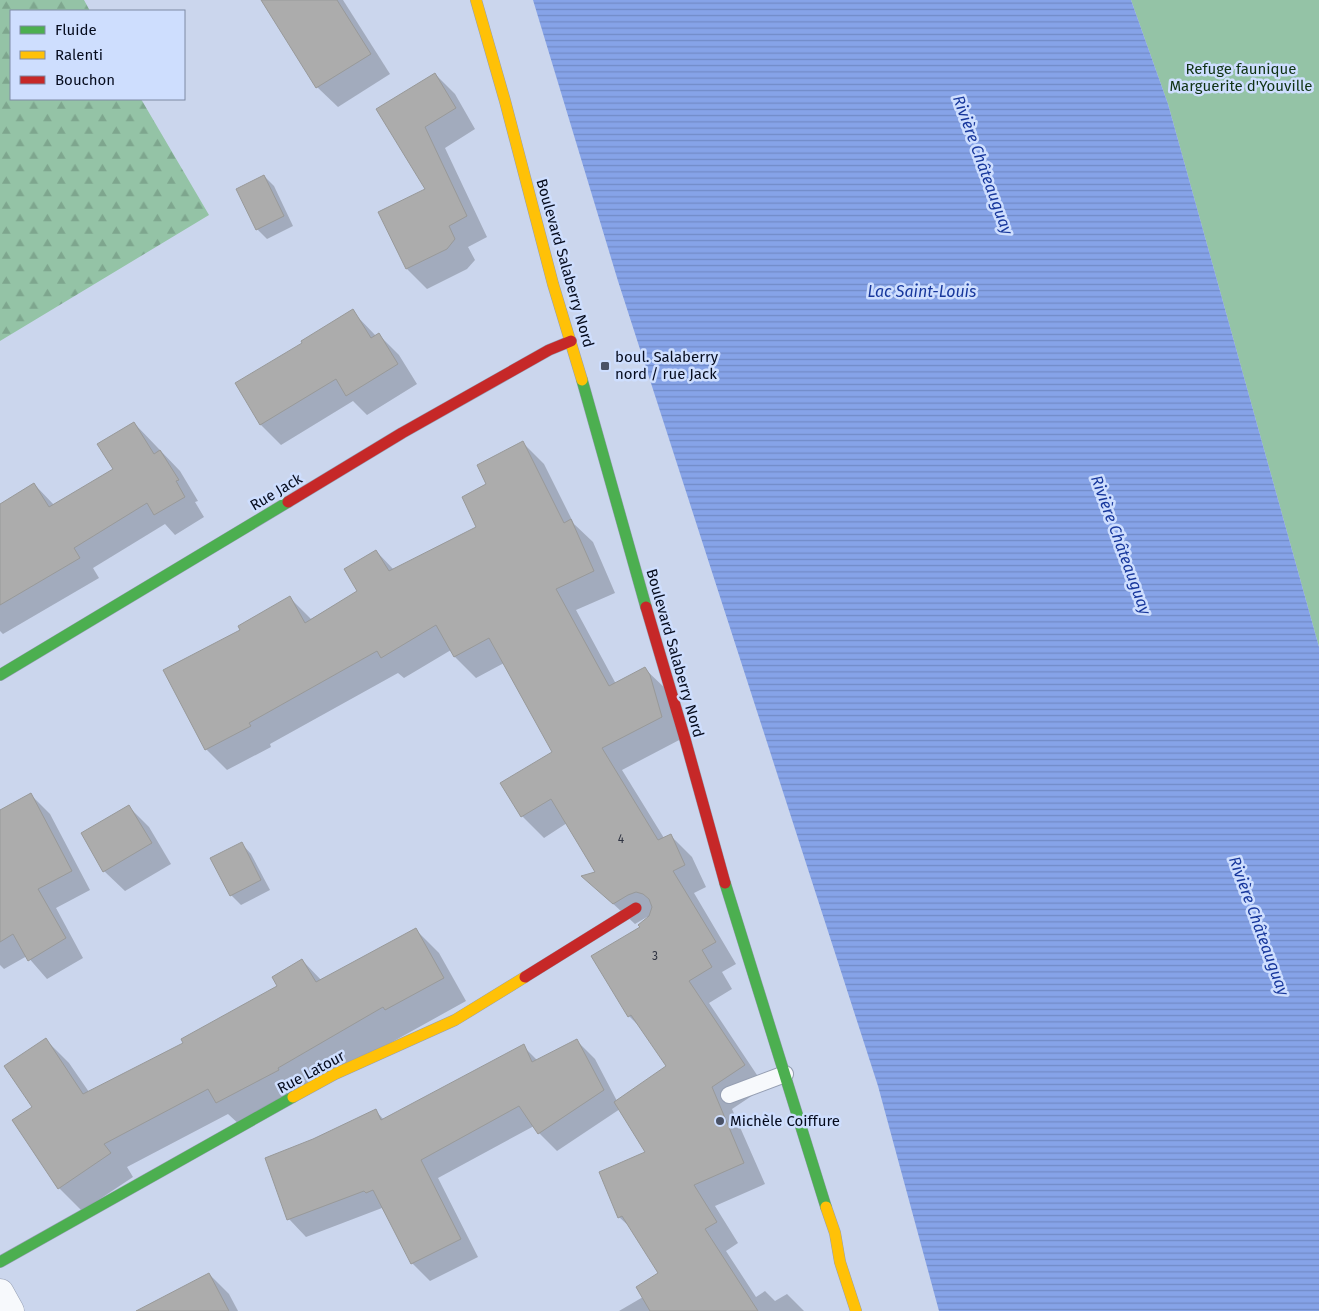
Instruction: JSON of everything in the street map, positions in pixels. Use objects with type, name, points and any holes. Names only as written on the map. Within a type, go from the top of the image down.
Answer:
[{"type":"street","name":"Boulevard Salaberry Nord","points":[[476,0],[505,101],[553,284],[685,739],[719,864],[835,1233],[840,1262],[856,1311]]},
{"type":"street","name":"Rue Jack","points":[[0,675],[402,433],[549,350],[571,341]]},
{"type":"street","name":"Rue Latour","points":[[0,1262],[335,1074],[455,1020],[636,908]]},
{"type":"street","points":[[0,1293],[10,1311]]},
{"type":"lane","points":[[729,1095],[785,1074]]},
{"type":"green space","points":[[0,0],[84,0],[89,10],[10,10],[10,100],[142,100],[209,215],[0,341]]},
{"type":"green space","name":"Refuge faunique Marguerite d'Youville","points":[[1131,0],[1319,0],[1319,647],[1168,104]]},
{"type":"water","name":"Lac Saint-Louis","points":[[533,0],[1131,0],[1168,104],[1319,647],[1319,1311],[939,1311],[878,1086],[618,281]]},
{"type":"building","points":[[261,0],[337,0],[371,54],[316,88]]},
{"type":"building","points":[[435,73],[456,108],[425,127],[467,216],[449,226],[455,239],[447,249],[406,269],[378,212],[425,189],[376,109]]},
{"type":"building","points":[[264,175],[284,216],[256,230],[236,189]]},
{"type":"building","points":[[353,309],[371,338],[379,333],[398,364],[346,396],[336,379],[260,425],[235,383],[302,343],[301,341]]},
{"type":"building","points":[[134,422],[154,454],[160,450],[179,480],[176,481],[185,497],[154,515],[147,503],[74,548],[80,558],[0,605],[0,504],[34,483],[49,507],[113,469],[97,444]]},
{"type":"building","points":[[523,441],[564,523],[571,519],[594,571],[556,589],[609,686],[645,667],[650,675],[662,717],[602,748],[658,840],[671,834],[685,865],[673,871],[716,942],[702,950],[712,967],[689,981],[745,1065],[712,1087],[744,1163],[694,1185],[717,1222],[705,1229],[758,1311],[650,1311],[636,1287],[658,1273],[622,1216],[618,1218],[599,1172],[645,1152],[614,1102],[666,1066],[631,1015],[628,1017],[591,956],[640,927],[638,925],[649,916],[652,907],[649,899],[643,894],[636,892],[613,904],[581,876],[595,872],[551,799],[521,817],[500,783],[552,752],[489,638],[454,657],[436,625],[381,658],[377,651],[249,723],[251,726],[205,750],[163,670],[240,630],[238,626],[290,596],[305,623],[357,591],[344,569],[376,550],[389,571],[476,527],[462,497],[486,484],[477,465]]},
{"type":"building","points":[[31,793],[72,871],[38,889],[66,938],[28,961],[13,934],[0,942],[0,810]]},
{"type":"building","points":[[129,805],[152,843],[103,872],[81,833]]},
{"type":"building","points":[[242,842],[261,880],[230,896],[210,858]]},
{"type":"building","points":[[416,928],[444,978],[385,1010],[383,1007],[278,1068],[279,1070],[216,1103],[208,1089],[104,1144],[111,1153],[58,1189],[12,1120],[32,1107],[4,1066],[46,1038],[83,1094],[183,1043],[181,1039],[277,986],[272,977],[302,959],[316,982]]},
{"type":"building","points":[[577,1039],[604,1090],[538,1134],[519,1106],[421,1160],[461,1239],[411,1264],[373,1190],[366,1193],[364,1191],[287,1220],[265,1158],[313,1139],[376,1109],[381,1120],[524,1044],[532,1062]]},
{"type":"building","points":[[209,1273],[229,1311],[136,1311]]},
{"type":"traffic: fast","points":[[582,380],[646,607]]},
{"type":"traffic: fast","points":[[0,675],[288,502]]},
{"type":"traffic: fast","points":[[725,883],[826,1207]]},
{"type":"traffic: fast","points":[[0,1262],[293,1097]]},
{"type":"traffic: slow","points":[[476,0],[505,101],[553,284],[582,380]]},
{"type":"traffic: slow","points":[[293,1097],[335,1074],[455,1020],[525,977]]},
{"type":"traffic: slow","points":[[826,1207],[835,1233],[840,1262],[856,1311]]},
{"type":"traffic: jam","points":[[288,502],[402,433],[549,350],[571,341]]},
{"type":"traffic: jam","points":[[646,607],[725,883]]},
{"type":"traffic: jam","points":[[525,977],[636,908]]},
{"type":"place","name":"boul. Salaberry nord / rue Jack","points":[[605,366]]},
{"type":"place","name":"Michèle Coiffure","points":[[720,1121]]},
{"type":"water label","name":"Rivière Châteauguay","points":[[983,165]]},
{"type":"water label","name":"Rivière Châteauguay","points":[[1121,545]]},
{"type":"water label","name":"Rivière Châteauguay","points":[[1259,926]]}]
